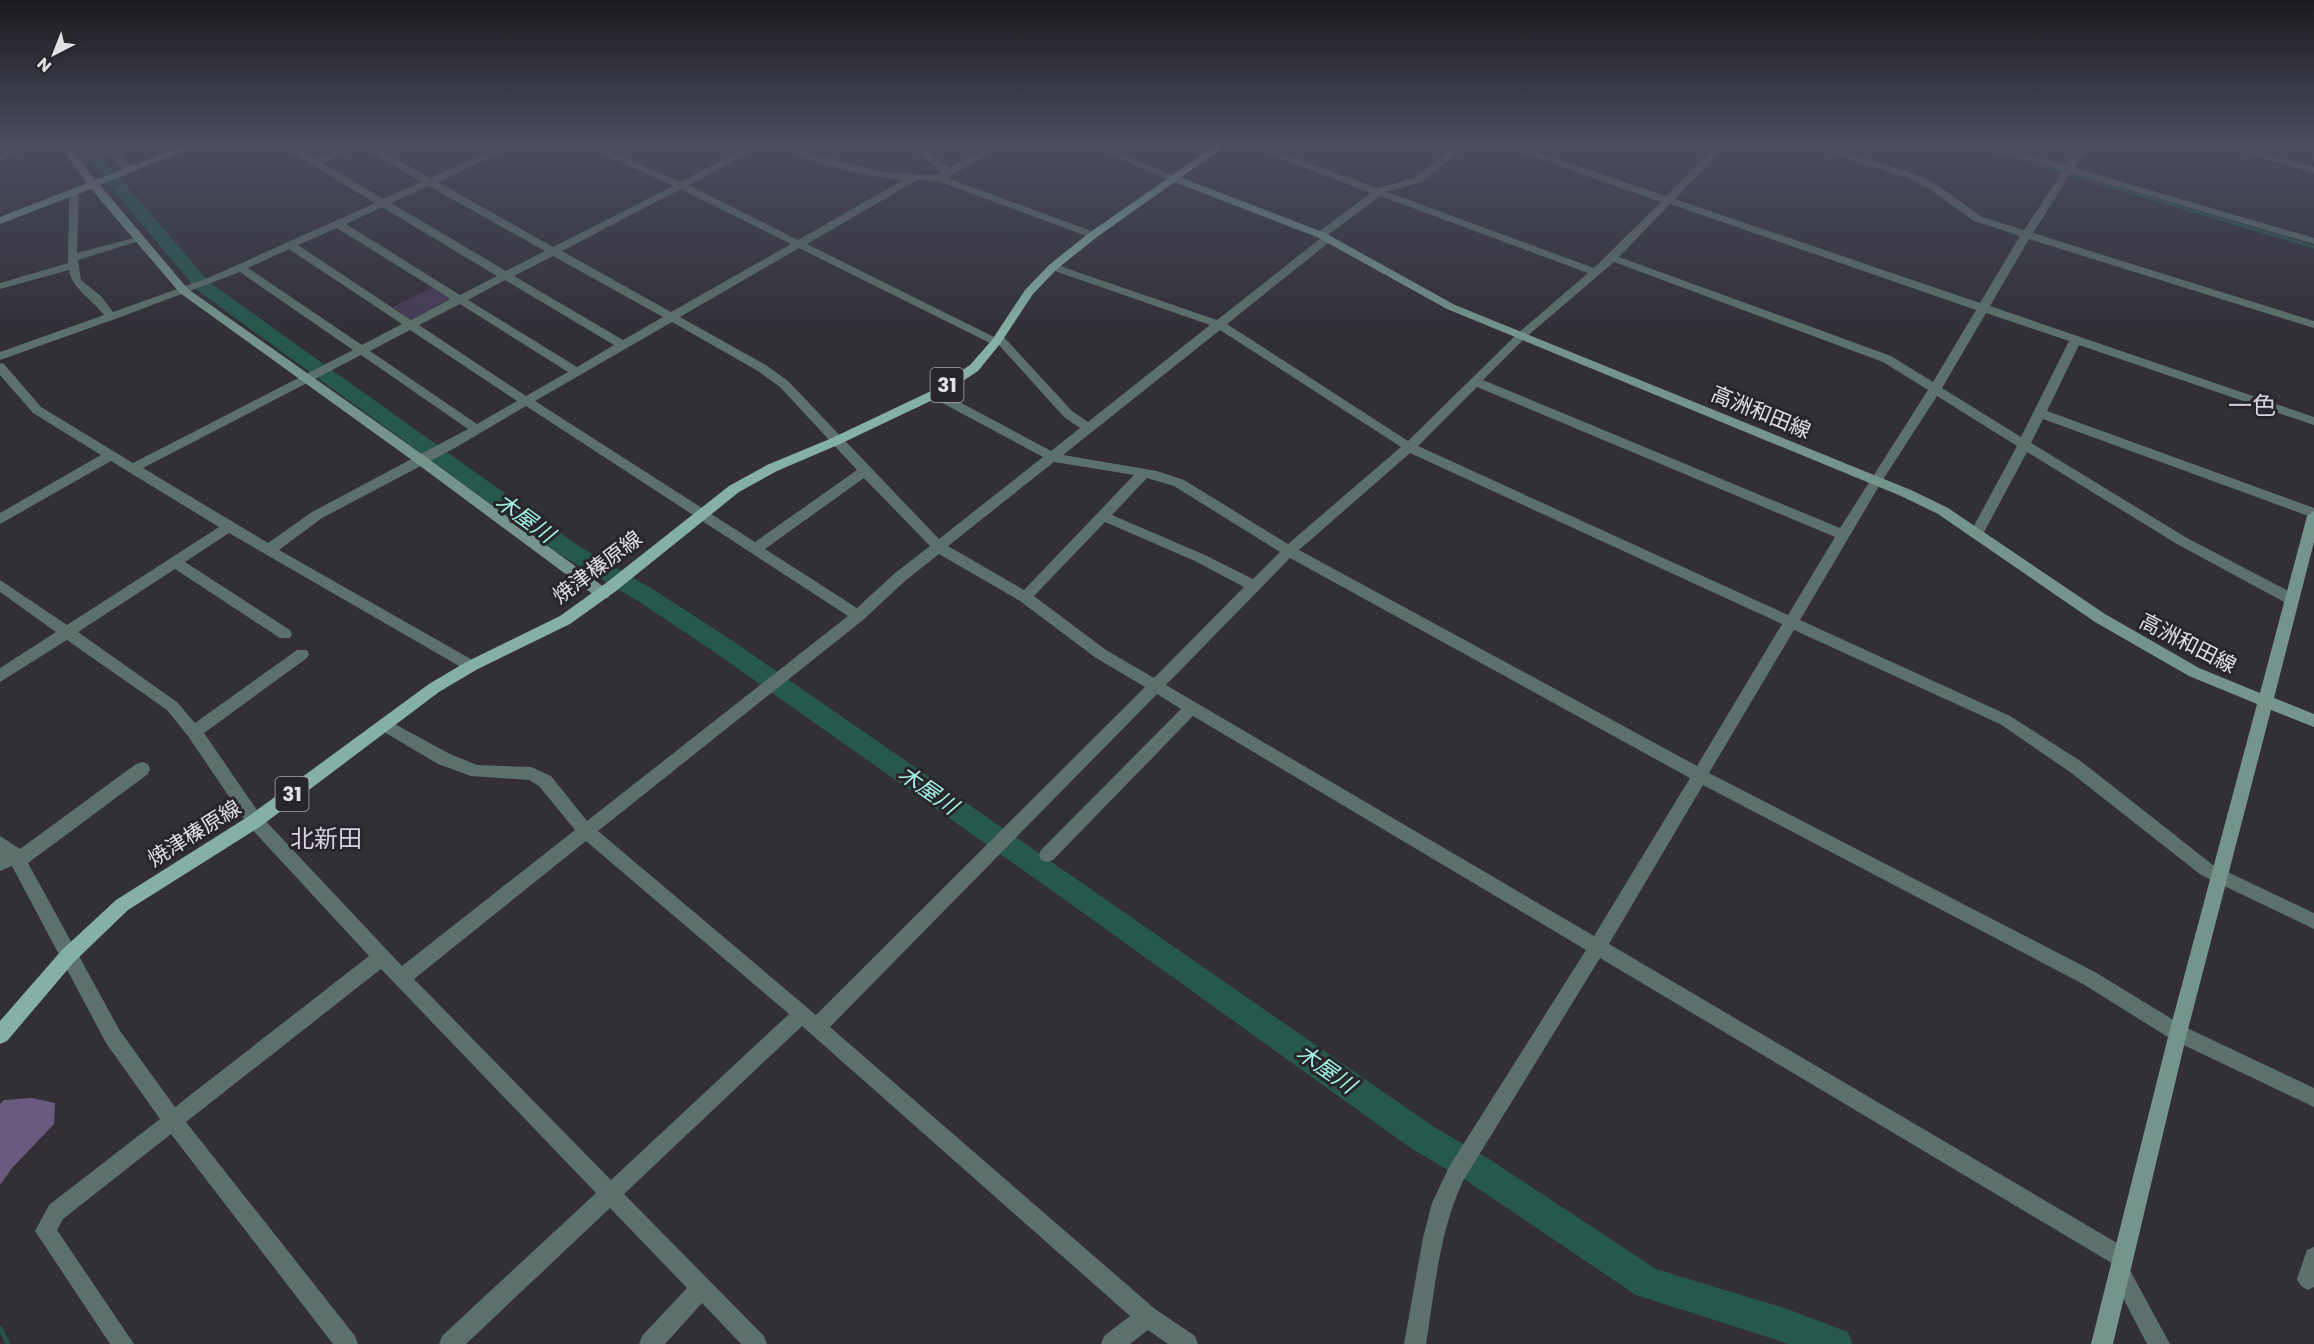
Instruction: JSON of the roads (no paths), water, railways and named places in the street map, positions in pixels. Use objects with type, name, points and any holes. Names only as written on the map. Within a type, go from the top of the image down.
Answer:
[{"type":"main road","name":"焼津榛原線","points":[[0,1035],[68,956],[99,924],[122,905],[255,821],[434,688],[471,666],[565,620],[607,590],[734,489],[772,468],[836,441],[935,394],[974,368],[997,340],[1029,292],[1053,267],[1133,207]]},
{"type":"street","points":[[0,221],[35,207]]},
{"type":"street","points":[[74,207],[73,261],[76,281],[98,299],[111,317]]},
{"type":"street","points":[[116,207],[184,291],[304,379],[425,458],[607,590]]},
{"type":"street","points":[[0,356],[212,280],[375,207]]},
{"type":"street","points":[[389,207],[622,345]]},
{"type":"street","points":[[474,207],[762,368],[784,384],[940,548],[1025,597],[1101,654],[1598,946],[2121,1265],[2159,1344]]},
{"type":"street","points":[[135,467],[642,207]]},
{"type":"street","points":[[724,207],[997,340],[1068,414],[1089,429]]},
{"type":"street","points":[[269,550],[317,515],[448,446],[864,207]]},
{"type":"street","points":[[1017,207],[1093,235]]},
{"type":"street","name":"高洲和田線","points":[[1247,207],[1324,237],[1451,307],[1876,480],[1943,511],[2100,618],[2194,672],[2314,722]]},
{"type":"street","points":[[401,978],[858,616],[900,577],[940,548],[1220,325],[1360,207]]},
{"type":"street","points":[[1418,207],[1596,272]]},
{"type":"street","points":[[450,1344],[611,1192],[809,1021],[1010,833],[1289,551],[1409,447],[1521,336],[1612,258],[1662,207]]},
{"type":"street","points":[[1688,207],[2314,421]]},
{"type":"street","points":[[1961,207],[1978,219],[2314,325]]},
{"type":"street","points":[[1415,1344],[1433,1238],[1442,1203],[1456,1174],[1598,946],[1793,622],[1843,534],[1935,389],[2044,207]]},
{"type":"street","points":[[2191,207],[2314,241]]},
{"type":"street","points":[[337,224],[575,371]]},
{"type":"street","points":[[0,286],[141,239]]},
{"type":"street","points":[[290,245],[858,616]]},
{"type":"street","points":[[1612,258],[1857,346],[1887,359],[2182,541],[2291,599]]},
{"type":"street","points":[[240,267],[476,429]]},
{"type":"street","points":[[1053,267],[1220,325],[1409,447],[2005,720],[2076,767],[2206,870],[2314,921]]},
{"type":"street","points":[[1977,533],[2024,445],[2076,339]]},
{"type":"street","points":[[0,367],[38,410],[135,467],[229,527],[471,666]]},
{"type":"street","points":[[1476,382],[1843,534]]},
{"type":"street","points":[[935,394],[1052,457],[1144,473],[1179,483],[1289,551],[1700,776],[2089,978],[2178,1033],[2314,1098]]},
{"type":"street","points":[[2039,413],[2314,514],[2312,532],[2291,599],[2178,1033],[2102,1344]]},
{"type":"street","points":[[0,519],[111,454]]},
{"type":"street","points":[[755,549],[865,471]]},
{"type":"street","points":[[1025,597],[1144,473]]},
{"type":"street","points":[[1102,516],[1200,558],[1254,586]]},
{"type":"street","points":[[0,676],[229,527]]},
{"type":"street","points":[[176,563],[285,634]]},
{"type":"street","points":[[0,585],[172,706],[194,732],[255,821],[401,978],[756,1344]]},
{"type":"street","points":[[194,732],[302,654]]},
{"type":"street","points":[[1047,855],[1192,707]]},
{"type":"street","points":[[384,725],[444,759],[477,771],[531,774],[545,781],[586,831],[809,1021],[1147,1317],[1187,1344]]},
{"type":"street","points":[[10,860],[142,769]]},
{"type":"street","points":[[0,843],[68,956],[113,1037],[172,1120],[347,1344]]},
{"type":"street","points":[[123,1344],[45,1231],[56,1212],[382,957]]},
{"type":"street","points":[[2308,1279],[2314,1257]]},
{"type":"street","points":[[650,1344],[701,1289]]},
{"type":"street","points":[[1112,1344],[1147,1317]]},
{"type":"waterway","name":"木屋川","points":[[136,207],[203,286],[569,550],[646,595],[721,645],[1078,893],[1423,1138],[1478,1170],[1648,1283],[1787,1326],[1836,1344]]},
{"type":"waterway","points":[[2178,207],[2314,247]]},
{"type":"waterway","points":[[0,1328],[8,1344]]},
{"type":"district","name":"一色","points":[[2252,405]]},
{"type":"district","name":"北新田","points":[[326,838]]}]
